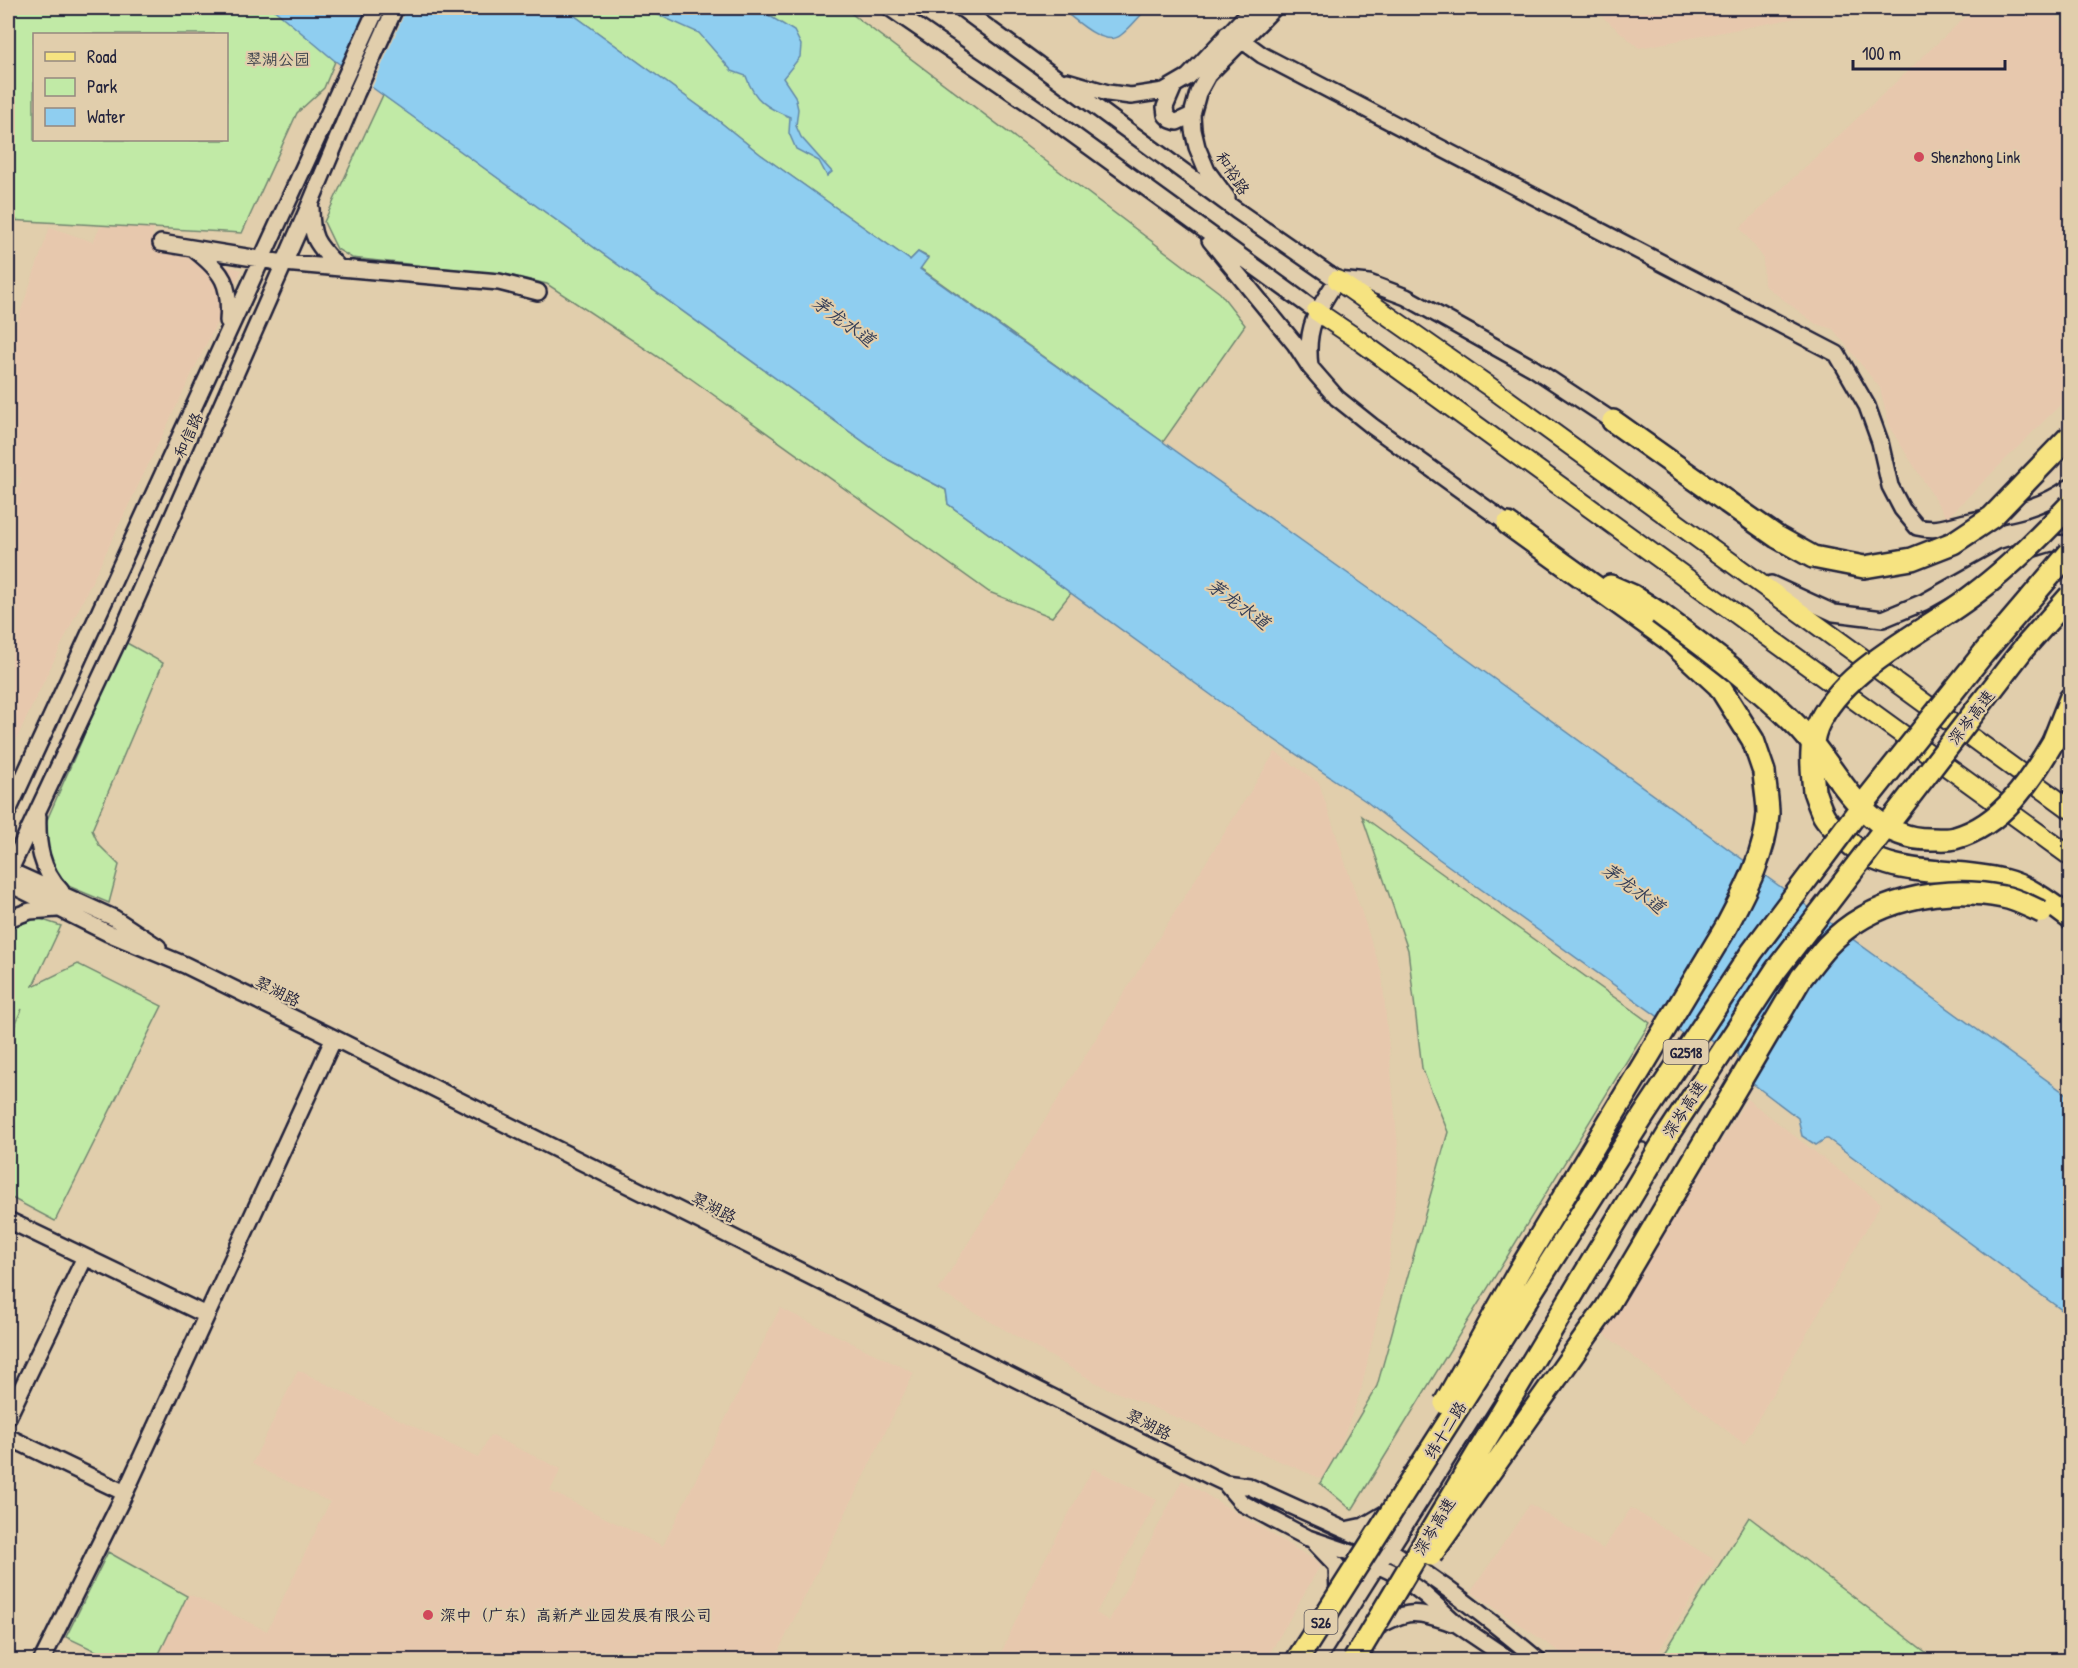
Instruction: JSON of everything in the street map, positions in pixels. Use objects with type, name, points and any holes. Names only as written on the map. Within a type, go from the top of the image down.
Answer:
[{"type":"highway","points":[[1613,421],[1777,537],[1813,557],[1864,567],[1912,559],[1953,543],[1992,517],[2070,436]]},
{"type":"highway","points":[[2070,505],[2014,561],[1974,594],[1857,674],[1835,698],[1817,728],[1811,763],[1814,791],[1824,817],[1846,842],[1872,858],[1900,868],[1982,875],[2006,880],[2029,890],[2070,926]]},
{"type":"highway","points":[[1344,1584],[1519,1270],[1725,929],[1759,859],[1767,814],[1764,772],[1753,740],[1719,686],[1668,639],[1508,524]]},
{"type":"highway","name":"深岑高速","points":[[1344,1584],[1644,1115],[1752,952],[1918,735],[2070,552]]},
{"type":"highway","points":[[1568,567],[1633,596],[1659,612],[1728,666],[1799,728],[1870,816],[1894,832],[1921,840],[1954,839],[1986,824],[2011,802],[2033,775],[2048,750],[2070,699]]},
{"type":"highway","name":"深岑高速","points":[[1355,1660],[1662,1143],[1776,970],[2023,649],[2070,596]]},
{"type":"highway","points":[[1355,1660],[1563,1372],[1606,1308],[1801,978],[1828,945],[1860,920],[1896,903],[1930,894],[1967,892],[2006,897],[2046,907],[2070,918]]},
{"type":"highway","name":"S26","points":[[1297,1660],[1344,1584]]},
{"type":"main road","points":[[1337,280],[1490,387],[2070,809]]},
{"type":"main road","points":[[1316,312],[1353,336],[2070,856]]},
{"type":"street","name":"和信路","points":[[8,811],[377,8]]},
{"type":"street","name":"和信路","points":[[8,875],[120,634],[395,8]]},
{"type":"street","points":[[890,8],[1046,115],[1316,312]]},
{"type":"street","points":[[961,8],[1236,210],[1337,280],[1379,286],[1416,301],[1524,362],[1613,421]]},
{"type":"street","points":[[1059,79],[1108,93],[1131,96],[1164,91],[1188,77],[1253,8]]},
{"type":"street","name":"和裕路","points":[[1236,210],[1207,171],[1197,147],[1192,115],[1198,93],[1208,75],[1275,8]]},
{"type":"street","points":[[1227,34],[1272,61],[1837,354],[1867,406],[1880,442],[1890,486],[1902,509],[1917,527],[1933,530],[2024,511],[2054,499],[2070,487]]},
{"type":"street","points":[[1174,86],[1165,107],[1166,115],[1176,122],[1192,115]]},
{"type":"street","points":[[311,201],[311,228],[316,242],[338,267]]},
{"type":"street","points":[[1197,224],[1337,398],[1508,524]]},
{"type":"street","points":[[161,243],[284,263],[499,282],[538,292]]},
{"type":"street","points":[[192,248],[216,266],[221,275],[227,291],[229,307],[227,331]]},
{"type":"street","points":[[1310,367],[1307,347],[1310,331],[1316,312],[1337,280]]},
{"type":"street","points":[[1732,564],[1796,597],[1834,613],[1883,619],[1924,602],[2004,557],[2051,543],[2070,544]]},
{"type":"street","points":[[8,920],[63,902],[44,863],[37,834],[38,807]]},
{"type":"street","name":"翠湖路","points":[[8,875],[63,902],[114,918],[185,965],[1226,1483],[1248,1486],[1389,1550],[1498,1627],[1538,1660]]},
{"type":"street","points":[[42,1660],[124,1493],[334,1038]]},
{"type":"street","name":"纬十二路","points":[[1317,1660],[1428,1490],[1642,1151]]},
{"type":"street","points":[[1347,1660],[1618,1230],[1601,1217]]},
{"type":"street","points":[[8,1220],[206,1315]]},
{"type":"street","points":[[8,1417],[85,1257]]},
{"type":"street","points":[[8,1437],[124,1493]]},
{"type":"street","points":[[1460,1599],[1435,1574],[1432,1555],[1471,1464]]},
{"type":"street","name":"翠湖路","points":[[1226,1483],[1242,1503],[1308,1538],[1352,1553],[1400,1576],[1425,1594],[1458,1625],[1510,1660]]},
{"type":"street","points":[[1345,1530],[1364,1526],[1428,1490]]},
{"type":"street","points":[[1308,1538],[1337,1566],[1339,1583],[1335,1633]]},
{"type":"street","points":[[1363,1635],[1404,1613],[1425,1613],[1458,1625]]},
{"type":"shaded area","points":[[1592,8],[1848,8],[1639,48]]},
{"type":"shaded area","points":[[1975,8],[2047,8],[2070,31],[2070,395],[1947,518],[1890,428],[1880,388],[1833,329],[1816,324],[1764,285],[1763,257],[1740,228]]},
{"type":"shaded area","points":[[109,208],[155,217],[152,244],[242,270],[8,756],[8,534],[9,514],[21,479],[8,470],[8,348],[50,227],[93,242]]},
{"type":"shaded area","points":[[1275,752],[1319,783],[1382,974],[1399,1158],[1389,1265],[1361,1390],[1327,1481],[1102,1386],[938,1291]]},
{"type":"shaded area","points":[[1747,1099],[1881,1203],[1744,1444],[1603,1333]]},
{"type":"shaded area","points":[[780,1308],[914,1373],[774,1660],[156,1660],[189,1594],[267,1631],[330,1502],[252,1464],[298,1370],[478,1458],[490,1435],[561,1469],[550,1491],[663,1546]]},
{"type":"shaded area","points":[[1093,1468],[1157,1500],[1096,1613],[1109,1621],[1182,1480],[1321,1564],[1266,1660],[998,1660],[1036,1576]]},
{"type":"shaded area","points":[[1530,1504],[1603,1549],[1631,1508],[1716,1561],[1653,1660],[1572,1660],[1471,1592]]},
{"type":"green space","name":"翠湖公园","points":[[8,8],[357,8],[324,88],[297,113],[242,233],[8,220]]},
{"type":"green space","points":[[564,8],[844,8],[1220,293],[1245,325],[1163,442],[920,268],[928,257],[918,252],[910,260],[760,154],[714,117]]},
{"type":"green space","points":[[383,95],[889,460],[946,490],[948,504],[1071,593],[1052,617],[989,592],[690,378],[547,284],[509,275],[352,258],[337,249],[324,222]]},
{"type":"green space","points":[[125,642],[163,663],[92,830],[99,845],[119,865],[109,903],[61,883],[50,870],[43,829],[94,708]]},
{"type":"green space","points":[[1362,816],[1650,1023],[1352,1510],[1320,1483],[1377,1386],[1448,1132],[1422,1068],[1408,950]]},
{"type":"green space","points":[[37,918],[61,926],[33,986],[78,964],[162,1006],[55,1221],[8,1196],[8,1041],[22,1009],[8,1038],[8,931],[14,925]]},
{"type":"green space","points":[[1749,1517],[1936,1660],[1660,1660]]},
{"type":"green space","points":[[108,1552],[187,1596],[156,1660],[115,1660],[66,1637]]},
{"type":"water","name":"茅龙水道","points":[[272,8],[564,8],[714,117],[760,154],[910,260],[918,252],[928,258],[920,269],[1395,607],[2070,1097],[2070,1316],[1828,1139],[1816,1145],[1802,1136],[1798,1118],[1752,1083],[1741,1070],[1737,1051],[1732,1047],[1716,1045],[1710,1039],[1691,1038],[1678,1031],[1439,859],[1367,802],[1247,721],[948,504],[946,490],[889,460],[334,60]]},
{"type":"water","points":[[643,8],[757,8],[794,31],[801,45],[800,57],[783,78],[795,96],[798,109],[796,126],[801,137],[832,172],[827,176],[819,161],[796,149],[789,133],[790,117],[762,102],[753,91],[746,76],[732,71],[699,33]]},
{"type":"water","points":[[1060,8],[1148,8],[1121,35],[1106,38],[1089,30]]},
{"type":"pier","points":[[368,8],[407,8],[371,90],[341,68]]},
{"type":"place","name":"Shenzhong Link","points":[[1919,157]]},
{"type":"place","name":"深中（广东）高新产业园发展有限公司","points":[[428,1615]]}]
